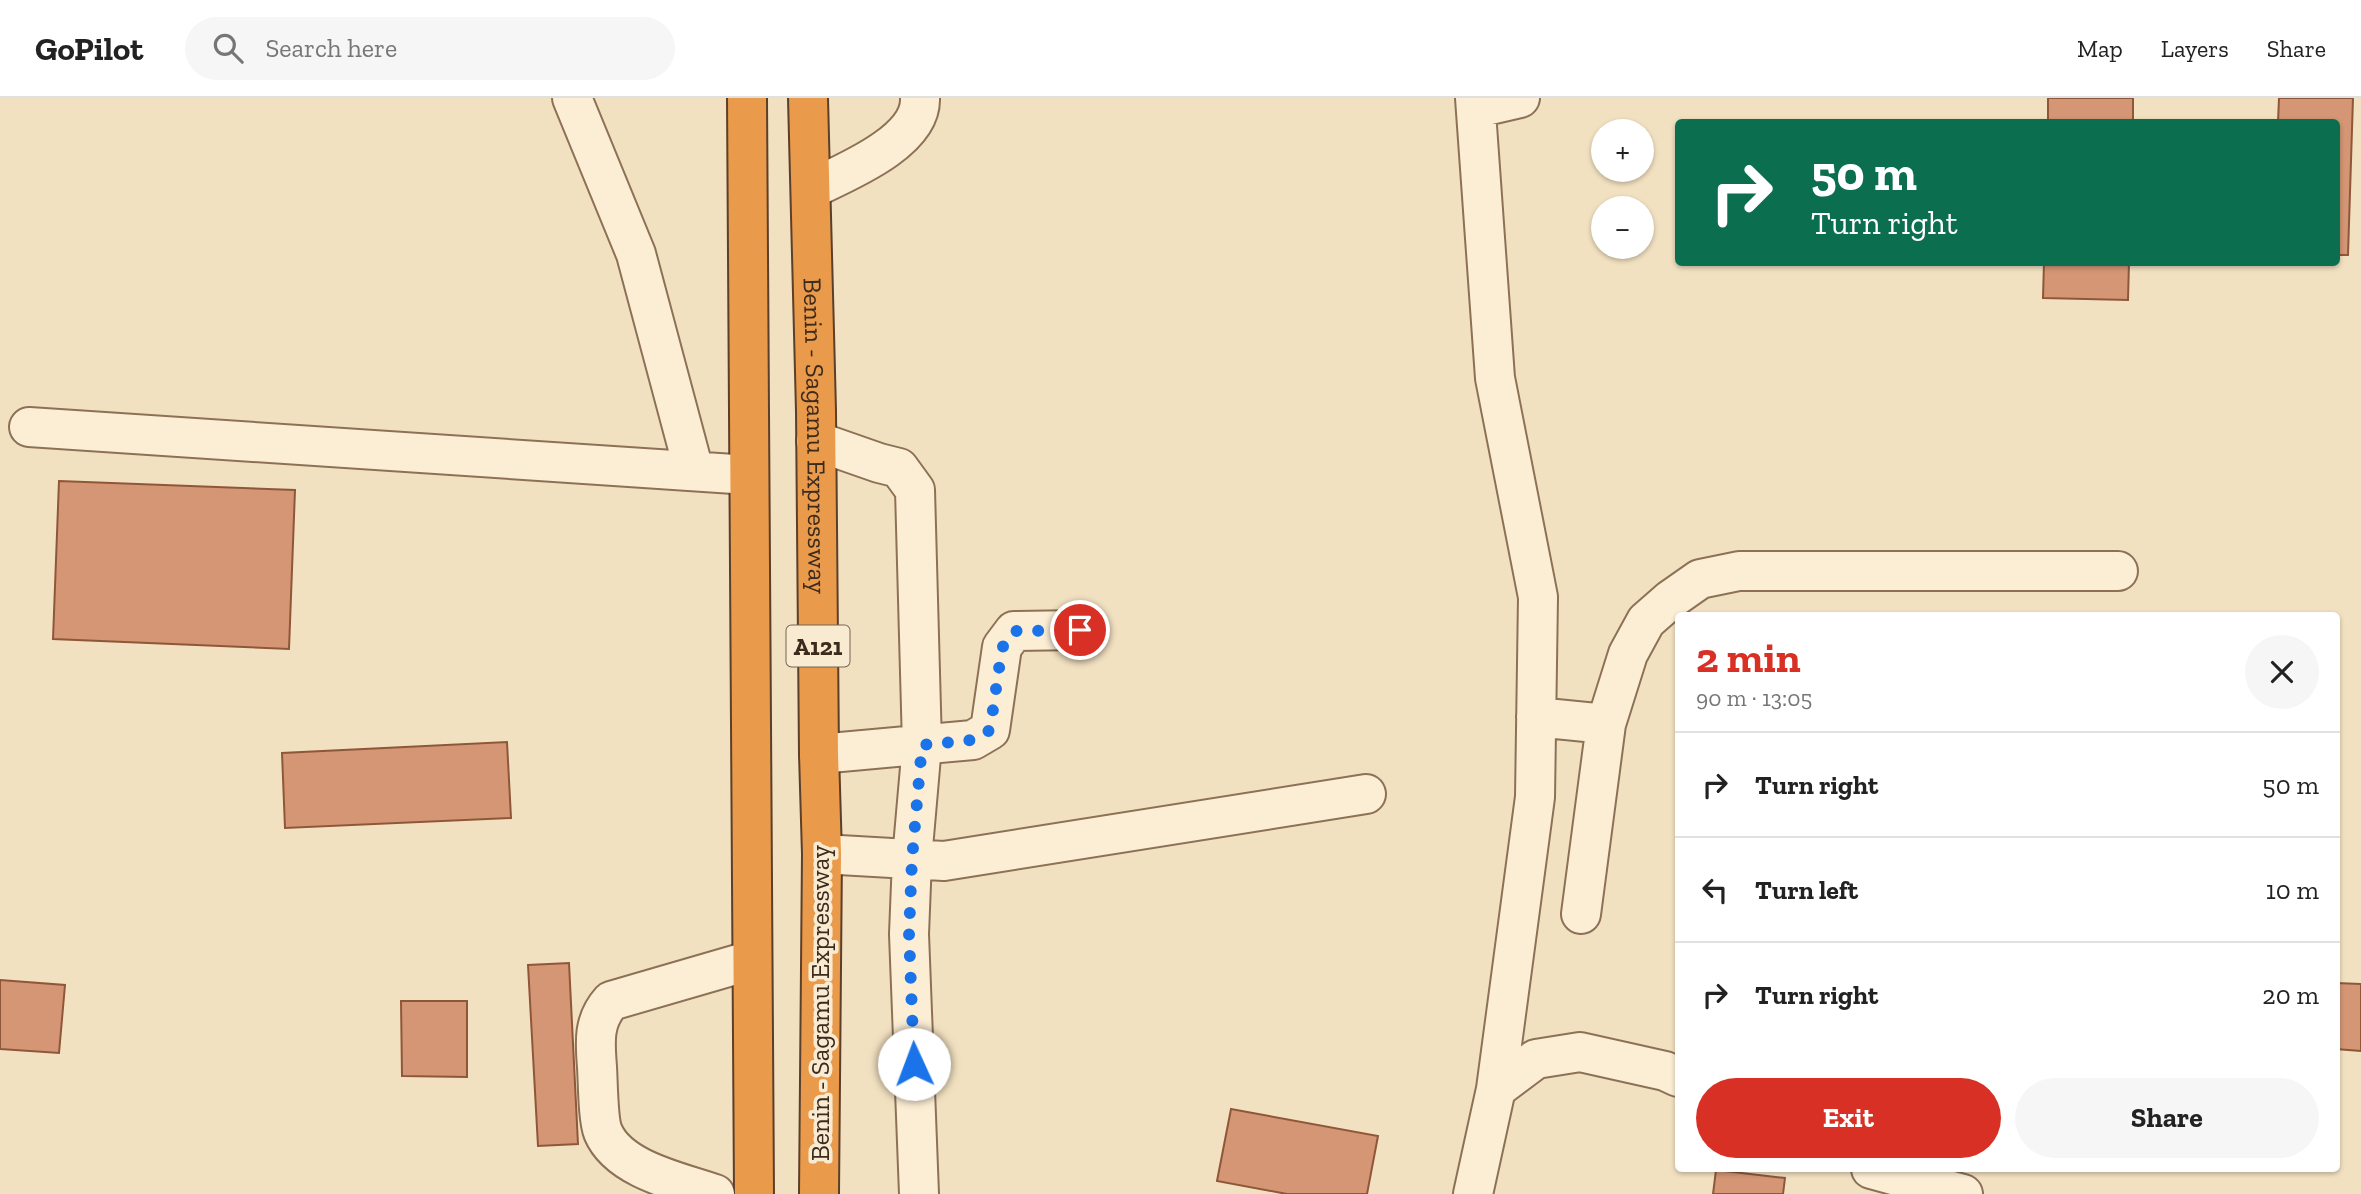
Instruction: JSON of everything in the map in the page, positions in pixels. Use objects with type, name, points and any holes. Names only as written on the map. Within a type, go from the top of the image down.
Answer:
[{"type":"highway","name":"A121","points":[[747,98],[754,1194]]},
{"type":"highway","name":"Benin - Sagamu Expressway","points":[[808,98],[816,441],[818,754],[822,854],[819,1194]]},
{"type":"street","points":[[572,98],[636,254],[694,471]]},
{"type":"street","points":[[811,189],[851,170],[898,142],[920,108],[920,98]]},
{"type":"street","points":[[1473,1194],[1496,1089],[1535,797],[1538,597],[1495,378],[1476,103],[1520,98]]},
{"type":"street","points":[[29,427],[749,475]]},
{"type":"street","points":[[816,441],[899,468],[915,490],[922,745],[912,859],[909,934],[919,1194]]},
{"type":"street","points":[[1581,914],[1606,724],[1628,654],[1646,621],[1700,579],[1739,571],[2118,571]]},
{"type":"street","points":[[818,754],[973,740],[990,730],[1002,648],[1014,631],[1080,630]]},
{"type":"street","points":[[1536,717],[1606,724]]},
{"type":"street","points":[[822,854],[944,861],[1366,794]]},
{"type":"street","points":[[715,1194],[641,1169],[618,1153],[603,1132],[594,1036],[601,1012],[611,1001],[752,960]]},
{"type":"street","points":[[1496,1089],[1536,1059],[1580,1052],[1675,1076]]},
{"type":"street","points":[[1882,1172],[1963,1194]]},
{"type":"building","points":[[2048,98],[2133,98],[2133,119],[2048,119]]},
{"type":"building","points":[[2279,98],[2353,98],[2348,255],[2340,255],[2340,119],[2278,119]]},
{"type":"building","points":[[2044,266],[2129,266],[2128,300],[2043,298]]},
{"type":"building","points":[[59,481],[295,490],[289,649],[53,639]]},
{"type":"building","points":[[507,742],[511,818],[285,828],[282,753]]},
{"type":"building","points":[[569,963],[578,1144],[538,1146],[528,965]]},
{"type":"building","points":[[0,980],[65,985],[59,1053],[0,1049]]},
{"type":"building","points":[[2340,983],[2361,984],[2361,1051],[2340,1049]]},
{"type":"building","points":[[401,1001],[467,1001],[467,1077],[402,1076]]},
{"type":"building","points":[[1231,1109],[1378,1136],[1367,1194],[1287,1194],[1217,1181]]},
{"type":"building","points":[[1716,1172],[1785,1178],[1783,1194],[1713,1194]]},
{"type":"route","points":[[914,1064],[909,934],[912,859],[922,745],[973,740],[990,730],[1002,648],[1014,631],[1080,630]]}]
